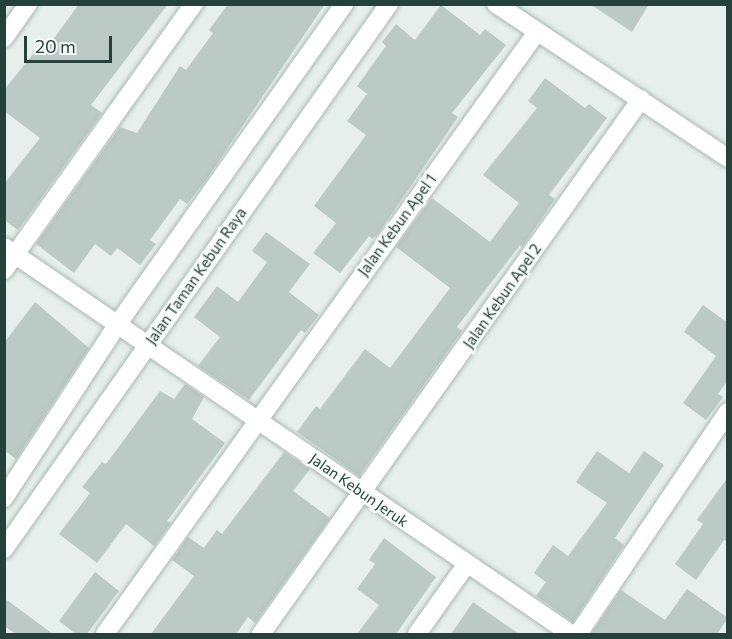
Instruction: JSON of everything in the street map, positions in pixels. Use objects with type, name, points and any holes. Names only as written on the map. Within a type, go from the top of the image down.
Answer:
[{"type":"street","points":[[4,38],[28,4]]},
{"type":"street","points":[[4,270],[10,251],[194,4]]},
{"type":"street","points":[[4,498],[117,325],[344,4]]},
{"type":"street","name":"Jalan Taman Kebun Raya","points":[[4,549],[389,4]]},
{"type":"street","points":[[496,4],[728,158]]},
{"type":"street","name":"Jalan Kebun Apel 1","points":[[105,634],[256,419],[537,32]]},
{"type":"street","name":"Jalan Kebun Apel 2","points":[[261,634],[363,494],[641,99]]},
{"type":"street","name":"Jalan Kebun Jeruk","points":[[10,251],[466,565],[571,634]]},
{"type":"street","points":[[578,634],[728,412]]},
{"type":"street","points":[[417,634],[466,565]]},
{"type":"building","points":[[79,4],[168,4],[91,105],[102,113],[18,230],[4,220],[4,184],[40,138],[4,111],[4,90],[41,44],[47,48]]},
{"type":"building","points":[[228,4],[325,4],[206,180],[187,204],[180,199],[150,240],[156,244],[140,265],[117,248],[111,256],[95,244],[74,273],[36,244],[120,127],[137,133],[180,66],[186,70],[213,33],[209,30]]},
{"type":"building","points":[[590,4],[649,4],[632,32]]},
{"type":"building","points":[[441,5],[480,35],[485,29],[506,45],[452,113],[458,117],[378,234],[372,239],[369,236],[340,273],[313,253],[336,223],[314,206],[366,135],[347,121],[367,94],[357,86],[386,46],[382,42],[396,24],[415,40]]},
{"type":"building","points":[[545,78],[585,108],[589,104],[607,118],[549,195],[555,199],[522,247],[520,245],[457,327],[462,331],[359,476],[297,432],[316,406],[320,409],[365,349],[390,368],[450,288],[396,247],[432,198],[490,242],[519,203],[483,175],[537,108],[528,101]]},
{"type":"building","points":[[266,232],[310,264],[289,292],[319,315],[305,333],[301,330],[249,400],[198,366],[220,337],[194,317],[217,286],[238,302],[267,262],[252,251]]},
{"type":"building","points":[[35,302],[89,348],[16,459],[4,450],[4,343]]},
{"type":"building","points":[[703,305],[728,323],[728,380],[718,394],[723,397],[706,420],[683,403],[716,356],[684,332]]},
{"type":"building","points":[[185,384],[204,397],[192,419],[225,443],[167,521],[171,523],[154,546],[126,524],[97,563],[59,534],[90,493],[82,487],[102,462],[106,464],[160,391],[174,399]]},
{"type":"building","points":[[597,451],[629,473],[644,451],[664,465],[615,538],[624,545],[573,622],[536,596],[546,582],[534,573],[553,545],[568,556],[607,503],[576,482]]},
{"type":"building","points":[[284,452],[310,469],[293,491],[330,518],[255,623],[248,617],[236,634],[151,634],[194,576],[172,560],[188,537],[204,548],[217,530],[222,534]]},
{"type":"building","points":[[728,477],[728,542],[724,540],[696,580],[675,564],[703,524],[697,520]]},
{"type":"building","points":[[384,538],[436,577],[396,634],[357,634],[379,605],[357,589],[375,564],[369,560]]},
{"type":"building","points":[[95,572],[119,591],[87,634],[76,634],[59,621]]},
{"type":"building","points":[[687,589],[728,618],[717,634],[591,634],[621,590],[665,620]]},
{"type":"building","points":[[4,598],[53,634],[16,634],[4,626]]},
{"type":"building","points":[[473,602],[519,634],[451,634]]}]
